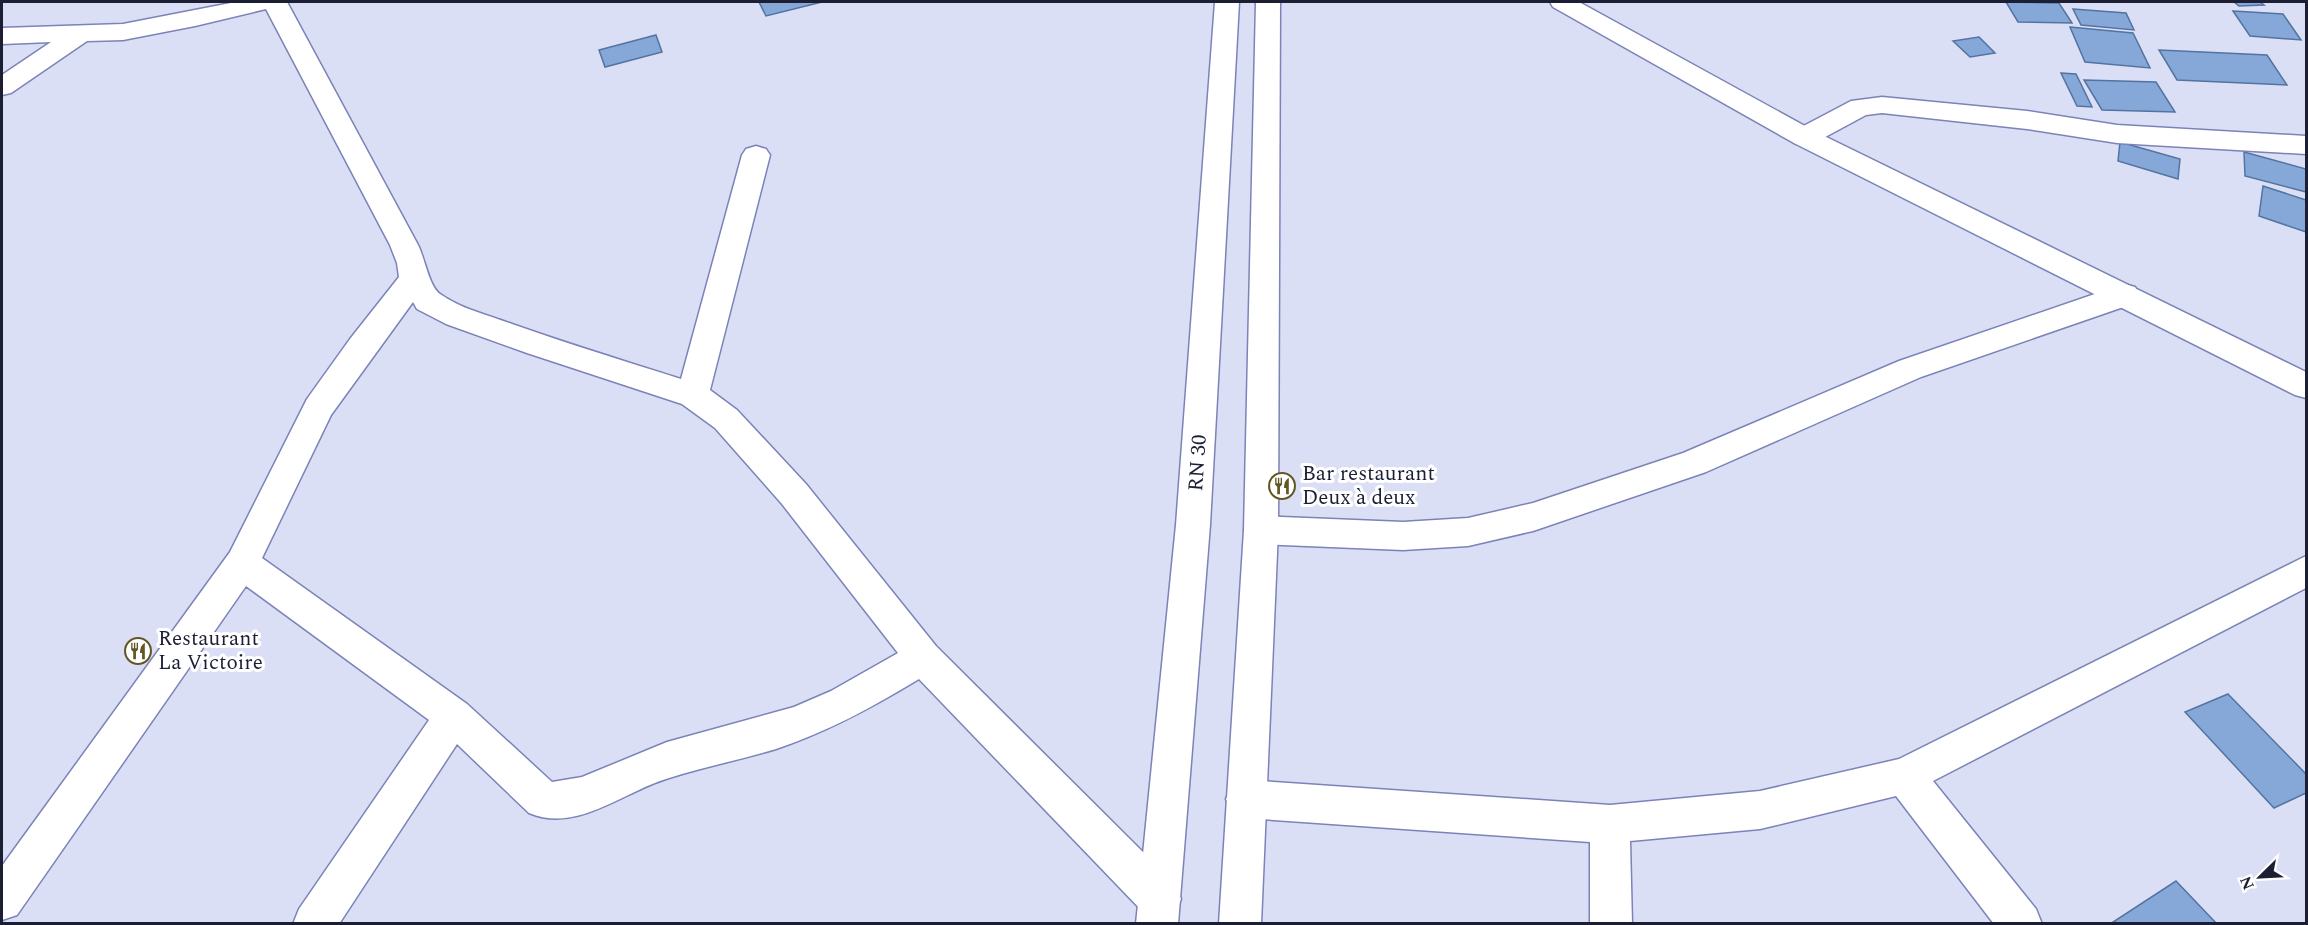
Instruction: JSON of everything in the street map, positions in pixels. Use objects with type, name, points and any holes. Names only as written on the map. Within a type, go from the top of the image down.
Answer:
[{"type":"street","points":[[123,32],[156,2]]},
{"type":"street","points":[[2,36],[123,32],[195,19],[263,2]]},
{"type":"street","points":[[275,2],[404,245],[412,263],[414,279],[428,301],[457,316],[538,345],[693,395],[726,419],[794,494],[923,658],[1159,911]]},
{"type":"street","name":"RN 30","points":[[1159,911],[1193,525],[1227,2]]},
{"type":"street","points":[[1240,924],[1261,530],[1268,2]]},
{"type":"street","points":[[1562,2],[1804,137],[2307,386]]},
{"type":"street","points":[[2,87],[80,34]]},
{"type":"street","points":[[1804,137],[1860,107],[1882,105],[2027,120],[2117,134],[2307,145]]},
{"type":"street","points":[[693,395],[756,155]]},
{"type":"street","points":[[2,900],[242,563],[318,408],[361,346],[414,279]]},
{"type":"street","points":[[1261,530],[1403,536],[1468,532],[1533,517],[1694,463],[1910,369],[2124,295]]},
{"type":"street","points":[[242,563],[454,716],[543,800],[554,803],[570,800],[652,765],[750,740],[796,724],[850,700],[923,658]]},
{"type":"street","points":[[1246,799],[1610,824],[1760,810],[1904,776],[2307,571]]},
{"type":"street","points":[[314,924],[454,716]]},
{"type":"street","points":[[1904,776],[2021,924]]},
{"type":"street","points":[[1610,824],[1611,924]]},
{"type":"building","points":[[759,2],[822,2],[766,16]]},
{"type":"building","points":[[2006,2],[2059,3],[2072,23],[2018,22]]},
{"type":"building","points":[[2234,2],[2260,2],[2264,5],[2239,6]]},
{"type":"building","points":[[2073,9],[2126,13],[2134,30],[2081,25]]},
{"type":"building","points":[[2233,11],[2283,14],[2301,40],[2250,36]]},
{"type":"building","points":[[2070,27],[2133,33],[2150,68],[2085,62]]},
{"type":"building","points":[[656,35],[662,52],[605,67],[599,50]]},
{"type":"building","points":[[1979,37],[1995,53],[1970,57],[1953,41]]},
{"type":"building","points":[[2159,50],[2267,55],[2287,85],[2177,80]]},
{"type":"building","points":[[2061,73],[2076,74],[2092,107],[2077,106]]},
{"type":"building","points":[[2084,80],[2156,82],[2175,112],[2102,110]]},
{"type":"building","points":[[2120,142],[2180,159],[2178,179],[2118,161]]},
{"type":"building","points":[[2244,152],[2306,169],[2306,192],[2245,176]]},
{"type":"building","points":[[2263,186],[2306,200],[2306,232],[2259,216]]},
{"type":"building","points":[[2228,694],[2306,774],[2306,793],[2274,808],[2185,712]]},
{"type":"building","points":[[2176,881],[2217,924],[2110,924]]},
{"type":"place","name":"Bar restaurant Deux à deux","points":[[1282,486]]},
{"type":"place","name":"Restaurant La Victoire","points":[[138,651]]}]
